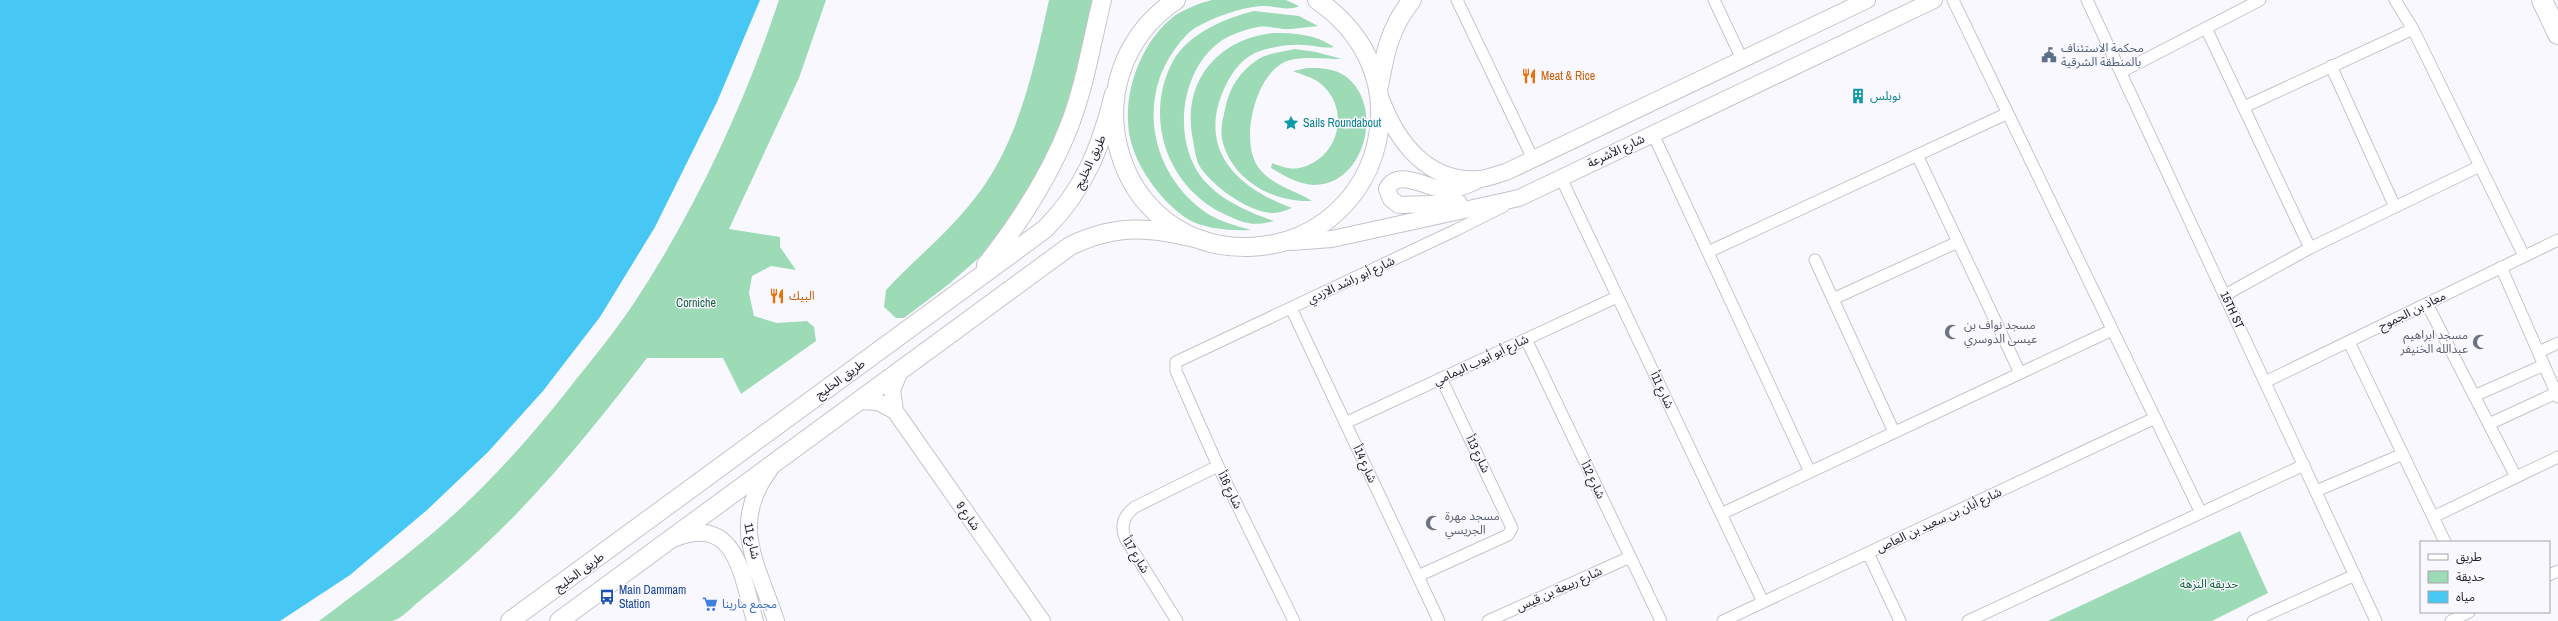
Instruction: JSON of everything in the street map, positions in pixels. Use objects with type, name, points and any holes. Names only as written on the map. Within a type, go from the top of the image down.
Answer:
[{"type":"highway","points":[[2542,0],[2558,34]]},
{"type":"main road","points":[[962,291],[987,263],[1020,219],[1053,164],[1080,93],[1102,0]]},
{"type":"main road","name":"طريق الخليج","points":[[510,621],[1045,229],[1061,213],[1076,193],[1098,151],[1123,62],[1151,20],[1176,0]]},
{"type":"main road","points":[[1317,0],[1344,21],[1354,34],[1366,52],[1379,92]]},
{"type":"main road","points":[[559,621],[1054,258],[1086,239],[1124,230],[1144,228],[1242,247],[1279,243],[1303,236],[1335,214],[1351,196],[1366,175],[1378,137],[1379,92],[1388,42],[1402,13],[1412,0]]},
{"type":"main road","points":[[1114,94],[1114,125],[1117,146],[1130,178],[1139,192],[1167,220],[1182,231],[1203,240]]},
{"type":"street","points":[[1151,20],[1161,0]]},
{"type":"street","points":[[1457,0],[1533,158]]},
{"type":"street","points":[[1714,0],[1742,59]]},
{"type":"street","points":[[1474,207],[1454,202],[1399,204],[1391,200],[1387,189],[1394,180],[1400,178],[1430,187],[1448,190],[1460,188],[1479,179],[1506,172],[1867,0]]},
{"type":"street","name":"شارع الأشرعة","points":[[1279,243],[1332,239],[1519,198],[1934,0]]},
{"type":"street","points":[[1953,0],[2006,114],[2201,513]]},
{"type":"street","name":"15TH ST","points":[[2087,0],[2376,621]]},
{"type":"street","points":[[2121,72],[2260,0]]},
{"type":"street","points":[[2395,0],[2413,29],[2524,256]]},
{"type":"street","points":[[2206,28],[2310,248]]},
{"type":"street","points":[[2244,107],[2413,29]]},
{"type":"street","points":[[2331,66],[2395,207]]},
{"type":"street","points":[[1379,92],[1395,132],[1413,155],[1447,175],[1479,179]]},
{"type":"street","points":[[1708,252],[2006,114]]},
{"type":"street","points":[[1653,134],[1810,472]]},
{"type":"street","points":[[1917,155],[2020,373]]},
{"type":"street","points":[[2225,295],[2310,248],[2480,166]]},
{"type":"street","name":"شارع 11أ","points":[[1561,178],[1762,602]]},
{"type":"street","name":"شارع أبو راشد الازدي","points":[[1181,358],[1456,230],[1519,198]]},
{"type":"street","name":"معاذ بن الجموح","points":[[2265,382],[2558,240]]},
{"type":"street","points":[[1833,299],[1958,242]]},
{"type":"street","points":[[1815,260],[1894,432]]},
{"type":"street","points":[[2489,424],[2557,395],[2501,268]]},
{"type":"street","name":"شارع أبو أيوب اليمامي","points":[[1345,423],[1617,297]]},
{"type":"street","points":[[2427,304],[2516,477]]},
{"type":"street","name":"شارع 14أ","points":[[1291,308],[1439,621]]},
{"type":"street","points":[[1721,514],[2112,330]]},
{"type":"street","name":"شارع 12أ","points":[[1526,339],[1661,621]]},
{"type":"street","points":[[2349,342],[2445,541]]},
{"type":"street","points":[[2539,352],[2558,343]]},
{"type":"street","name":"شارع 16أ","points":[[1181,358],[1176,362],[1175,368],[1218,466],[1294,621]]},
{"type":"street","points":[[2474,396],[2544,365]]},
{"type":"street","name":"شارع 9","points":[[900,371],[892,390],[895,411],[1042,621]]},
{"type":"street","name":"شارع 13أ","points":[[1418,576],[1508,535],[1512,531],[1512,525],[1442,378]]},
{"type":"street","name":"شارع 9","points":[[859,401],[878,402],[895,411]]},
{"type":"street","name":"شارع أبان بن سعيد بن العاص","points":[[1723,621],[2155,418]]},
{"type":"street","points":[[2316,491],[2403,454]]},
{"type":"street","points":[[2433,516],[2558,457]]},
{"type":"street","name":"شارع 11","points":[[772,464],[759,483],[752,497],[747,527],[776,621]]},
{"type":"street","points":[[1975,620],[2304,465]]},
{"type":"street","name":"شارع 17أ","points":[[1177,621],[1125,538],[1123,523],[1127,514],[1135,507],[1218,466]]},
{"type":"street","name":"شارع 11","points":[[670,540],[687,533],[701,531],[712,533],[725,541],[737,559],[755,621]]},
{"type":"street","points":[[1868,553],[1900,621]]},
{"type":"street","name":"شارع ربيعة بن قيس","points":[[1488,621],[1630,557]]},
{"type":"street","points":[[2253,621],[2355,575]]},
{"type":"street","points":[[2451,621],[2467,613]]},
{"type":"green space","name":"Corniche","points":[[779,0],[826,0],[799,78],[729,229],[780,237],[780,247],[796,270],[771,266],[752,276],[749,293],[754,316],[777,323],[807,321],[814,327],[816,341],[741,394],[723,358],[647,358],[570,455],[543,486],[486,544],[404,614],[392,621],[319,621],[411,551],[475,495],[538,427],[618,325],[657,267],[698,194],[717,156],[750,78]]},
{"type":"green space","points":[[1049,0],[1095,0],[1072,99],[1059,132],[1016,215],[981,256],[949,284],[904,318],[896,318],[884,307],[886,290],[943,234],[965,210],[990,176],[1003,153],[1014,129],[1031,78]]},
{"type":"green space","points":[[1212,0],[1286,0],[1299,6],[1294,8],[1285,8],[1261,6],[1244,9],[1210,20],[1195,28],[1189,32],[1170,57],[1160,77],[1155,96],[1155,135],[1160,153],[1168,171],[1179,187],[1192,202],[1213,217],[1251,230],[1235,230],[1201,225],[1186,218],[1175,210],[1146,176],[1133,149],[1130,136],[1128,108],[1130,93],[1138,65],[1145,51],[1162,27],[1173,17],[1182,11]]},
{"type":"green space","points":[[1254,11],[1299,16],[1318,26],[1287,29],[1258,27],[1238,32],[1221,41],[1207,54],[1197,69],[1189,87],[1185,106],[1184,125],[1187,144],[1193,162],[1202,178],[1217,193],[1226,199],[1254,214],[1274,221],[1260,224],[1242,222],[1222,213],[1203,201],[1187,186],[1174,168],[1166,148],[1161,127],[1160,105],[1164,83],[1173,61],[1188,43],[1208,28],[1231,18]]},
{"type":"green space","points":[[1273,33],[1305,35],[1320,39],[1334,47],[1326,48],[1307,45],[1292,45],[1279,46],[1255,53],[1240,64],[1224,89],[1217,111],[1216,131],[1219,148],[1227,164],[1239,178],[1254,190],[1272,200],[1292,208],[1274,213],[1254,209],[1243,204],[1232,197],[1204,173],[1199,165],[1196,154],[1192,135],[1191,115],[1193,97],[1199,80],[1221,53],[1236,44],[1254,37]]},
{"type":"green space","points":[[1295,49],[1316,52],[1342,59],[1296,59],[1290,60],[1278,66],[1268,77],[1260,91],[1254,107],[1250,140],[1253,155],[1258,167],[1263,173],[1283,187],[1312,201],[1297,201],[1283,198],[1256,186],[1244,177],[1234,166],[1227,154],[1221,135],[1229,95],[1232,88],[1245,70],[1257,60],[1270,54]]},
{"type":"green space","points":[[1307,68],[1329,69],[1338,72],[1356,86],[1364,102],[1366,121],[1364,140],[1358,157],[1346,172],[1332,182],[1313,185],[1286,177],[1271,168],[1272,163],[1285,167],[1299,168],[1312,163],[1323,155],[1331,145],[1336,133],[1338,120],[1336,107],[1331,95],[1318,82],[1293,71]]},
{"type":"green space","name":"حديقة النزهة","points":[[2240,531],[2268,593],[2212,621],[2048,621]]},
{"type":"water","points":[[0,0],[760,0],[717,102],[655,227],[600,317],[543,391],[488,452],[427,510],[350,575],[280,621],[0,621]]},
{"type":"place","name":"محكمة الاستئناف بالمنطقة الشرقية","points":[[2049,55]]},
{"type":"place","name":"Meat & Rice","points":[[1529,76]]},
{"type":"place","name":"نوبلس","points":[[1858,96]]},
{"type":"place","name":"Sails Roundabout","points":[[1291,123]]},
{"type":"place","name":"البيك","points":[[777,296]]},
{"type":"place","name":"مسجد نواف بن عيسى الدوسري","points":[[1952,332]]},
{"type":"place","name":"مسجد ابراهيم عبدالله الخنيفر","points":[[2480,342]]},
{"type":"place","name":"مسجد مهرة الجريسي","points":[[1433,523]]},
{"type":"place","name":"Main Dammam Station","points":[[607,597]]},
{"type":"place","name":"مجمع مارينا","points":[[710,604]]}]
